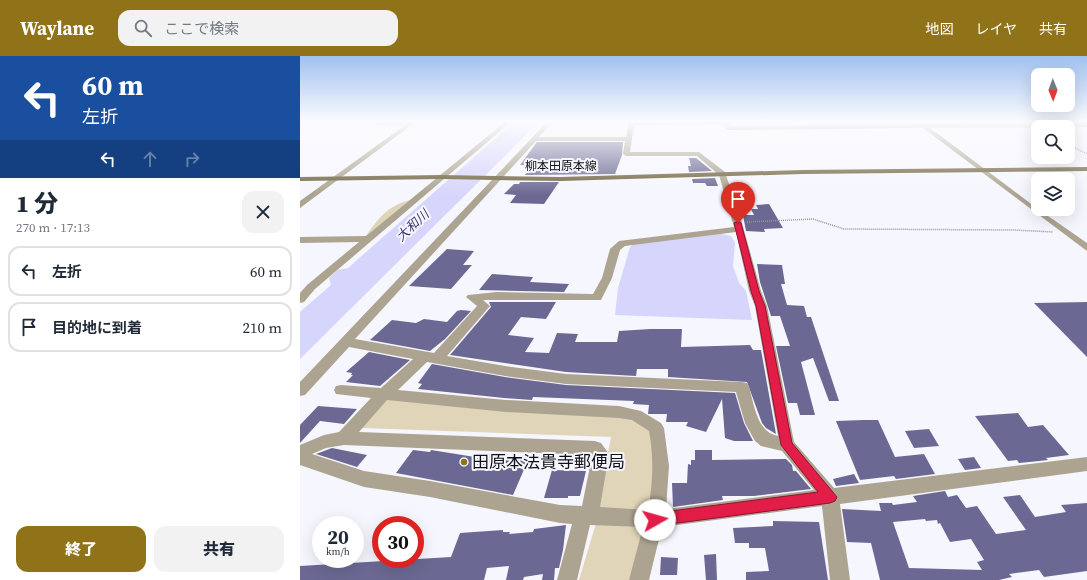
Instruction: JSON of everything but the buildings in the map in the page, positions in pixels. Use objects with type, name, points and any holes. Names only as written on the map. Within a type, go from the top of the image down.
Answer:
[{"type":"main road","name":"柳本田原本線","points":[[300,179],[443,177],[560,179],[722,174],[1087,169]]},
{"type":"street","points":[[300,205],[379,146]]},
{"type":"street","points":[[300,300],[311,286],[479,146]]},
{"type":"street","points":[[300,391],[527,146]]},
{"type":"street","points":[[628,146],[626,154],[699,154],[722,174],[739,226],[760,306],[787,445],[830,497],[840,580]]},
{"type":"street","points":[[951,146],[1087,248]]},
{"type":"street","points":[[344,438],[384,394],[431,357],[484,306],[472,297],[497,295],[597,298],[607,278],[615,249],[622,243],[739,226]]},
{"type":"street","points":[[300,240],[368,239]]},
{"type":"street","points":[[345,342],[505,372],[566,379],[742,387],[751,420],[757,431],[765,440],[787,445]]},
{"type":"street","points":[[341,390],[506,406],[619,412],[636,415],[656,428],[660,442],[660,488],[655,520],[639,580]]},
{"type":"street","points":[[300,452],[324,442],[344,438],[594,448],[601,454],[586,515],[566,580]]},
{"type":"street","points":[[300,458],[364,479],[438,490],[560,514],[655,520],[1087,464]]},
{"type":"path","points":[[1075,148],[1087,154]]},
{"type":"path","points":[[739,226],[813,219],[844,229],[1013,230],[1068,233]]},
{"type":"shaded area","points":[[410,200],[365,237],[384,214],[395,206]]},
{"type":"shaded area","points":[[386,398],[634,418],[651,429],[657,442],[649,511],[597,510],[611,437],[361,428]]},
{"type":"shaded area","points":[[597,520],[646,524],[631,580],[579,580]]},
{"type":"water","name":"大和川","points":[[486,146],[514,146],[300,359],[300,312],[331,285],[329,278],[338,270],[348,268]]},
{"type":"water","points":[[718,233],[731,236],[735,243],[733,266],[739,283],[746,291],[752,320],[615,315],[618,288],[630,247],[635,243]]},
{"type":"place","name":"田原本法貴寺郵便局","points":[[464,462]]},
{"type":"route","points":[[655,520],[830,497],[787,445],[760,306],[738,223]]}]
